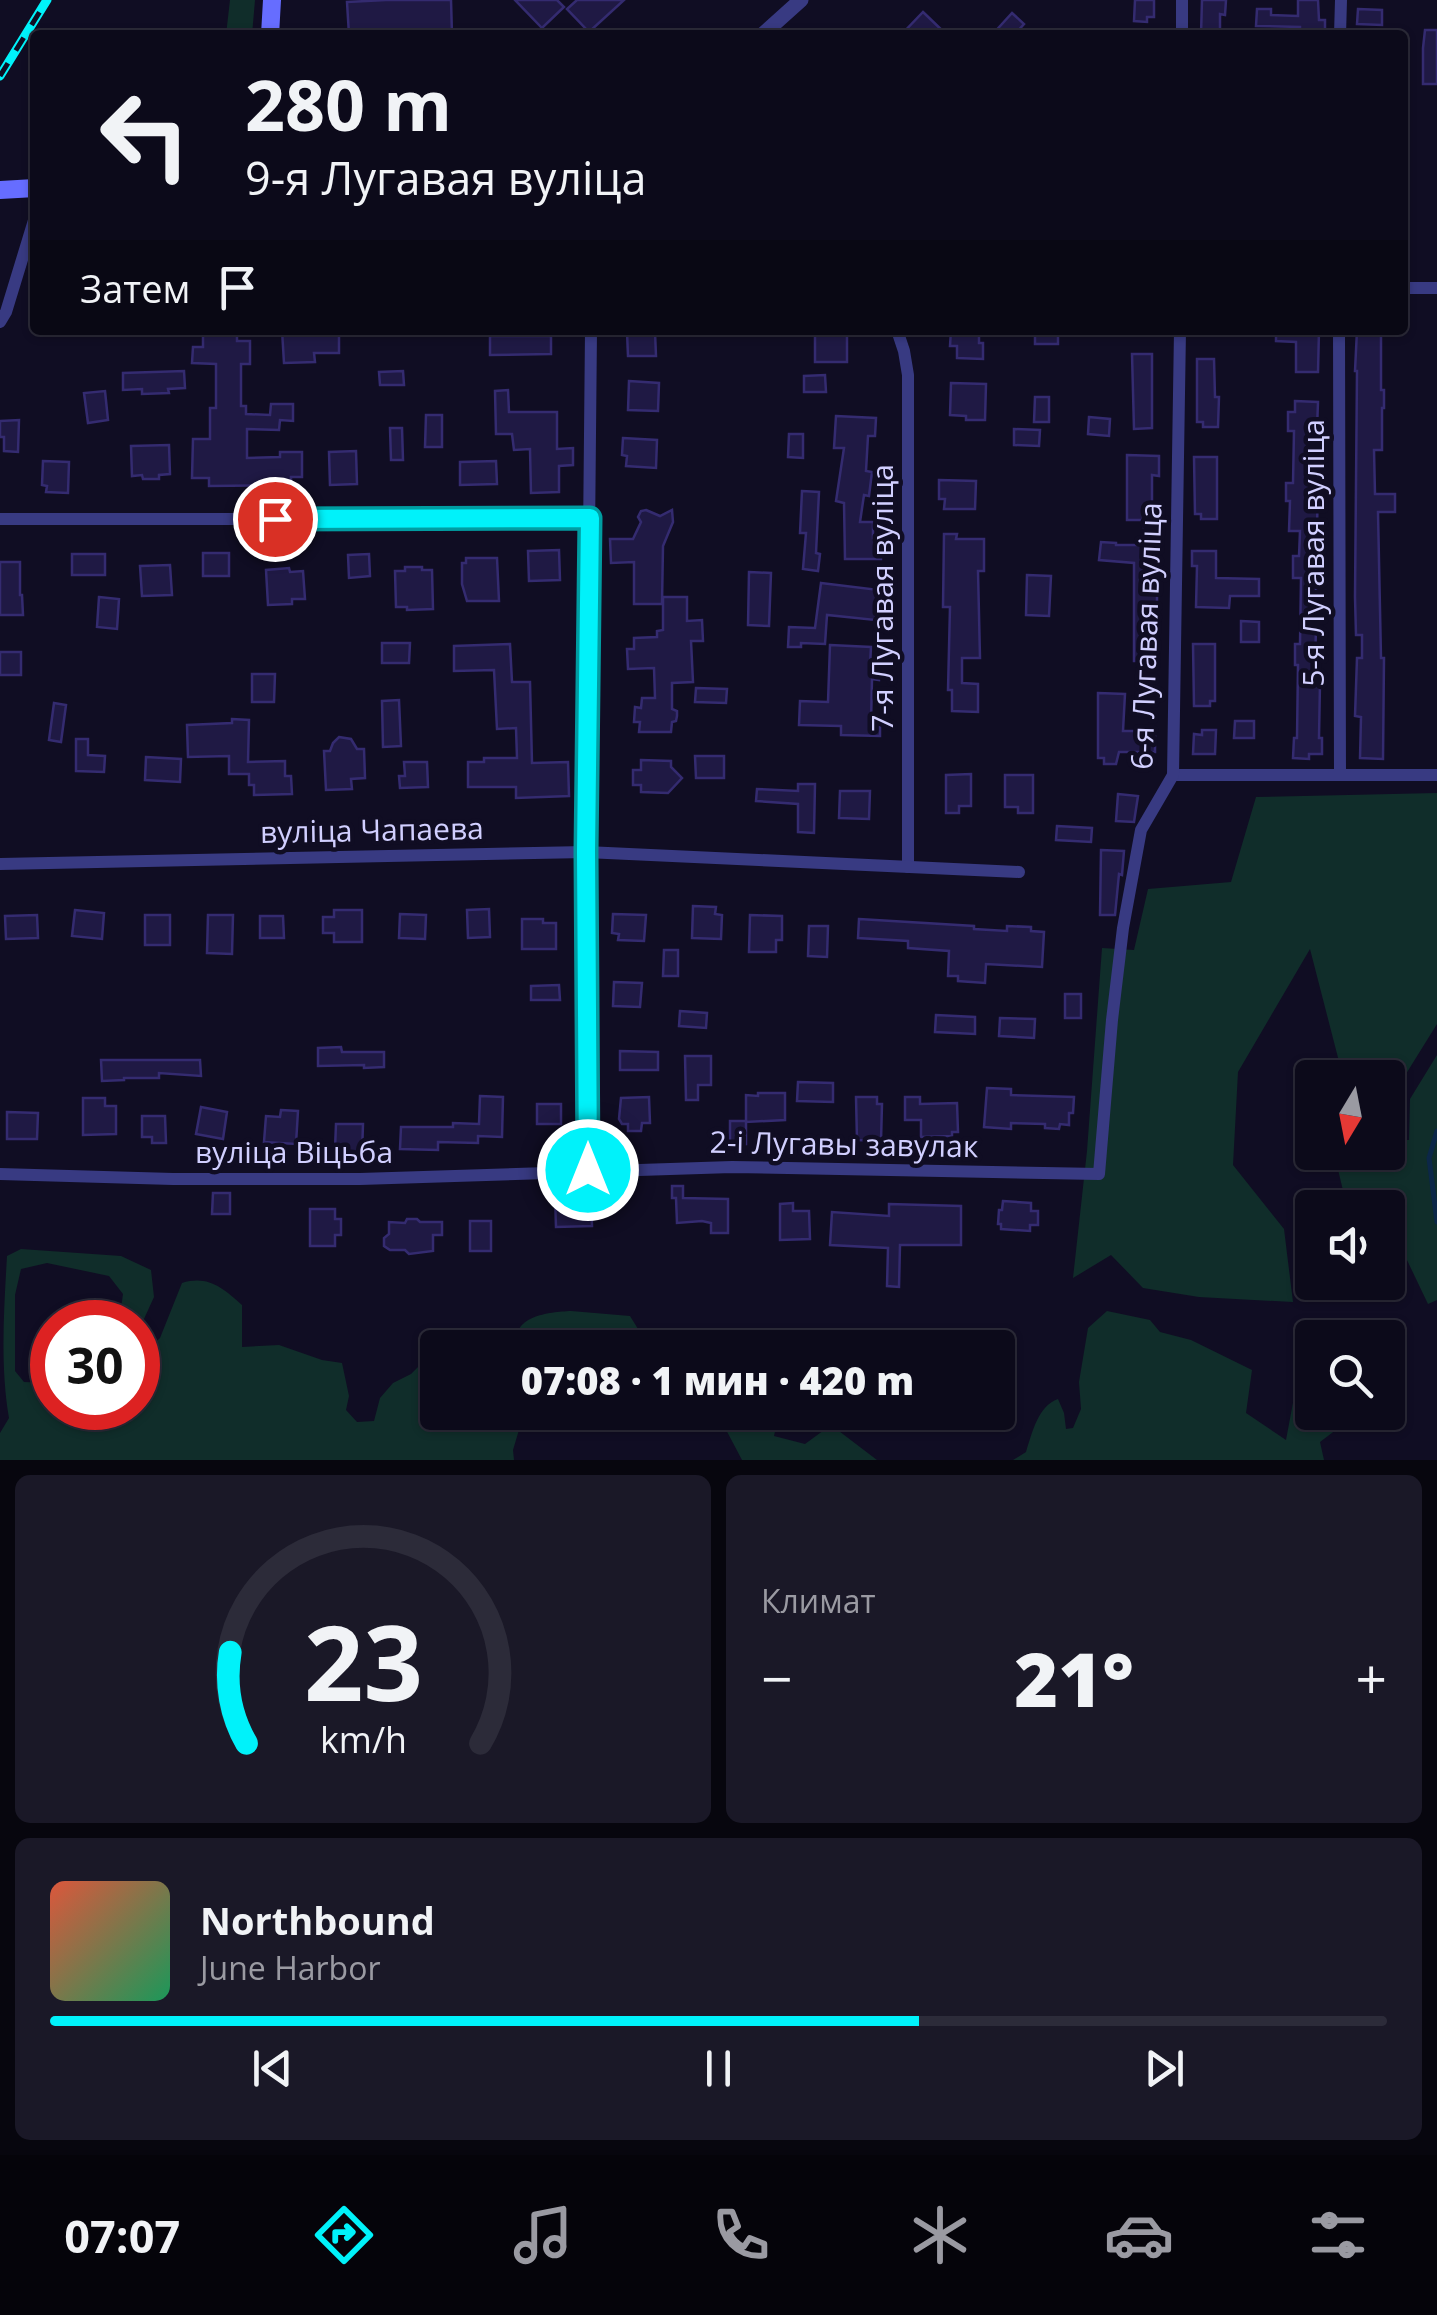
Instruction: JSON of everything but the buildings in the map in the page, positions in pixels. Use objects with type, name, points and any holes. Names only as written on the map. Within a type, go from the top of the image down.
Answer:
[{"type":"main road","points":[[270,30],[272,0]]},
{"type":"main road","points":[[0,190],[30,188]]},
{"type":"street","points":[[767,30],[800,0]]},
{"type":"street","points":[[1182,0],[1182,30]]},
{"type":"street","points":[[1340,0],[1340,30]]},
{"type":"street","points":[[0,322],[30,233]]},
{"type":"street","points":[[1408,288],[1437,288]]},
{"type":"street","points":[[588,1170],[586,852],[591,335]]},
{"type":"street","name":"7-я Лугавая вуліца","points":[[899,335],[908,375],[908,867]]},
{"type":"street","name":"6-я Лугавая вуліца","points":[[1099,1174],[1123,928],[1141,830],[1174,775],[1180,335]]},
{"type":"street","name":"5-я Лугавая вуліца","points":[[1339,335],[1340,776]]},
{"type":"street","points":[[0,519],[590,518]]},
{"type":"street","points":[[1174,775],[1437,776]]},
{"type":"street","name":"вуліца Чапаева","points":[[0,864],[586,852],[1018,872]]},
{"type":"street","name":"2-і Лугавы завулак","points":[[588,1170],[732,1167],[1099,1174]]},
{"type":"street","name":"вуліца Віцьба","points":[[0,1174],[360,1179],[588,1170]]},
{"type":"green space","points":[[230,0],[255,0],[252,30],[227,30]]},
{"type":"green space","points":[[1437,793],[1437,1024],[1405,1076],[1405,1060],[1339,1060],[1310,949],[1238,1072],[1233,1165],[1284,1229],[1293,1302],[1199,1297],[1143,1288],[1111,1255],[1073,1278],[1102,948],[1134,950],[1148,889],[1231,882],[1256,797]]},
{"type":"green space","points":[[1437,1055],[1437,1300],[1428,1304],[1405,1256],[1405,1190],[1343,1190],[1338,1170],[1405,1170],[1410,1099]]},
{"type":"green space","points":[[21,1249],[121,1256],[151,1270],[153,1300],[122,1300],[123,1294],[109,1276],[47,1263],[21,1269],[15,1295],[15,1371],[24,1382],[30,1382],[30,1430],[160,1430],[160,1338],[182,1283],[200,1281],[222,1288],[242,1305],[242,1347],[279,1345],[342,1363],[349,1396],[346,1410],[357,1422],[374,1421],[380,1398],[393,1383],[420,1365],[420,1430],[519,1430],[514,1460],[0,1460],[0,1433],[9,1418],[4,1358],[7,1256]]},
{"type":"green space","points":[[571,1311],[630,1316],[638,1329],[519,1330],[525,1322]]},
{"type":"green space","points":[[1107,1311],[1150,1320],[1160,1332],[1191,1340],[1252,1370],[1246,1413],[1286,1440],[1295,1392],[1295,1430],[1336,1430],[1320,1442],[1324,1460],[1013,1460],[1026,1452],[1037,1421],[1045,1408],[1058,1399],[1066,1429],[1073,1428],[1081,1409],[1079,1382],[1088,1328]]},
{"type":"green space","points":[[726,1430],[775,1430],[774,1436],[805,1444],[824,1430],[838,1430],[877,1460],[742,1460]]},
{"type":"waterway","points":[[1437,1131],[1429,1158],[1437,1222]]},
{"type":"railway","points":[[0,76],[47,0]]},
{"type":"route","points":[[275,519],[590,518],[588,1170]]}]
